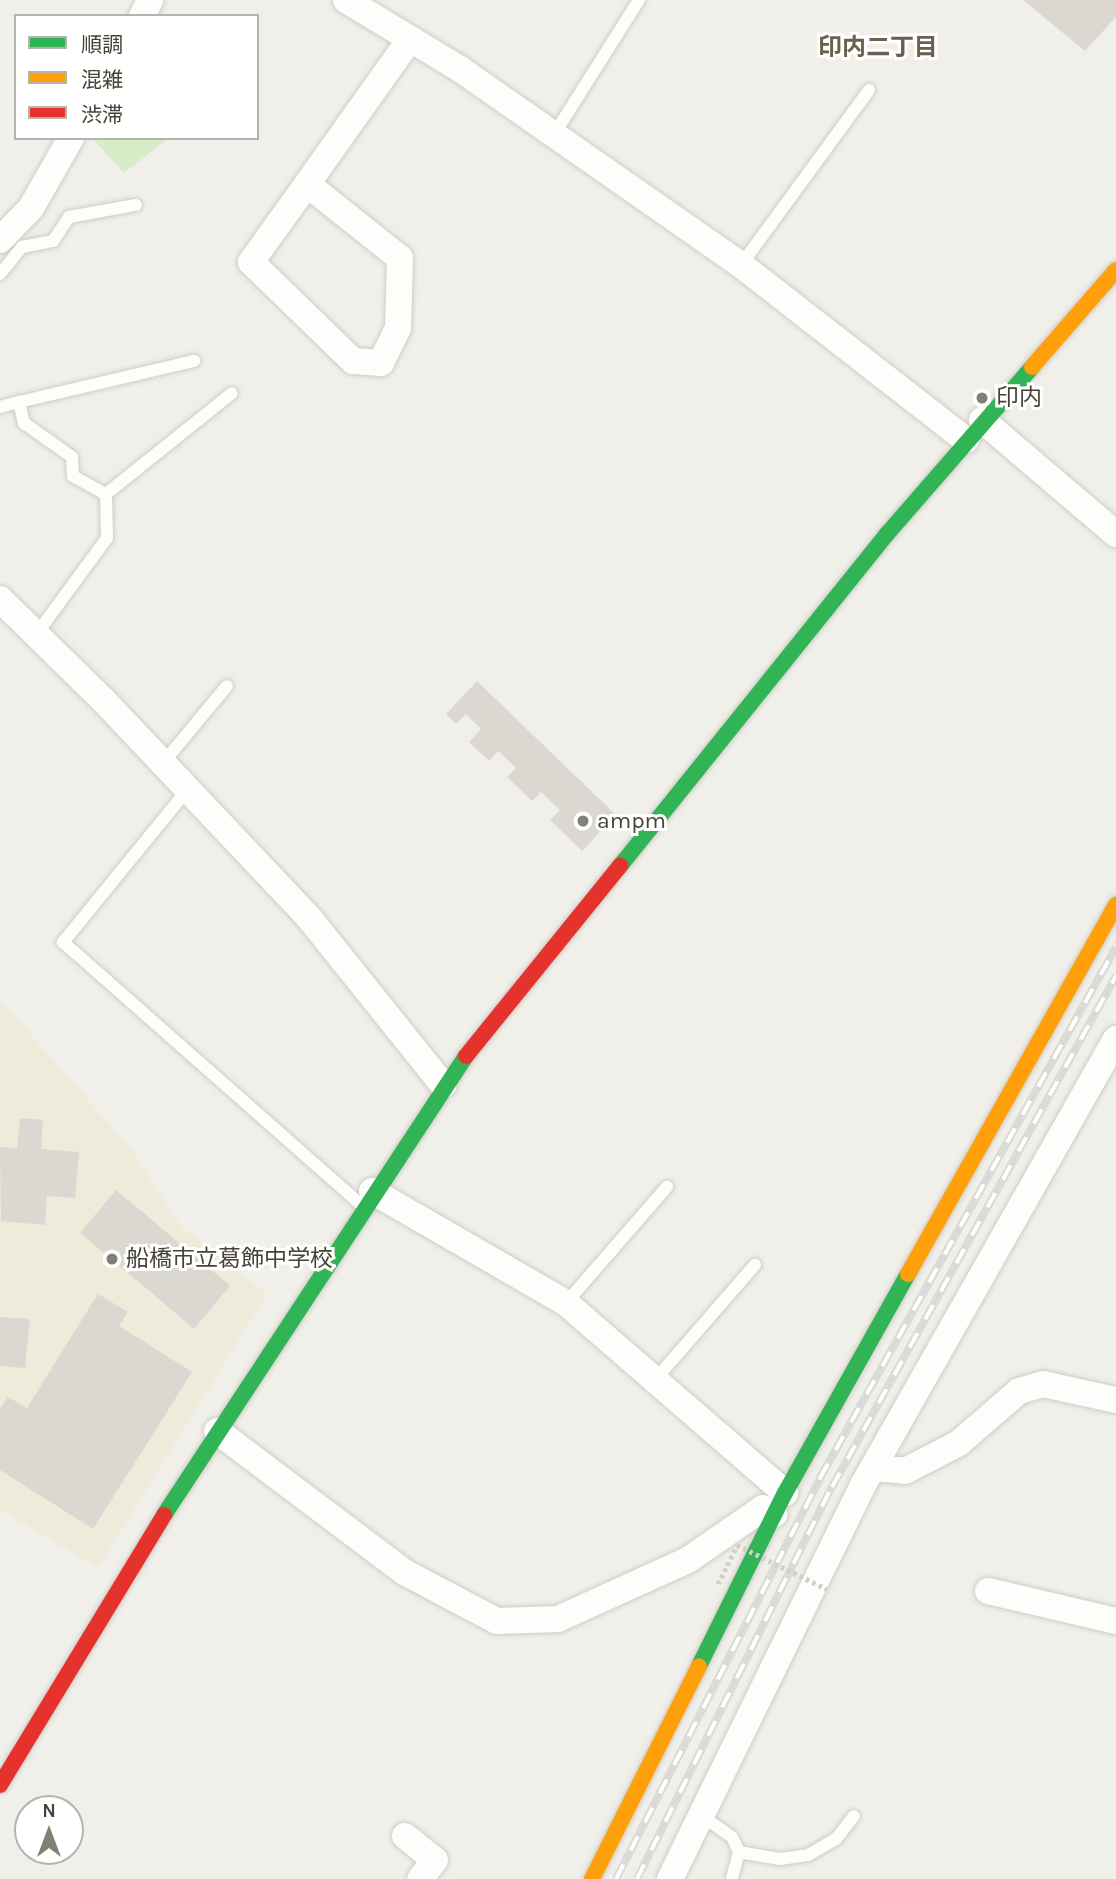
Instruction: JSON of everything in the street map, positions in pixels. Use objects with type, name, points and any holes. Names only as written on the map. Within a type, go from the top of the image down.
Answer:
[{"type":"street","points":[[346,0],[410,39],[741,265],[1116,534]]},
{"type":"street","points":[[307,184],[400,258],[398,328],[380,363],[353,361],[251,262],[410,39]]},
{"type":"street","points":[[0,240],[31,208],[70,140]]},
{"type":"street","points":[[0,1785],[117,1587],[443,1085],[974,430],[1116,270]]},
{"type":"street","points":[[0,599],[188,788],[310,919],[443,1085]]},
{"type":"street","points":[[592,1879],[780,1503],[1116,905]]},
{"type":"street","points":[[670,1879],[699,1814],[873,1468],[1116,1038]]},
{"type":"street","points":[[367,1199],[566,1304],[653,1382],[780,1503]]},
{"type":"street","points":[[873,1468],[905,1471],[959,1443],[1019,1391],[1031,1387],[1043,1384],[1116,1400]]},
{"type":"street","points":[[217,1431],[404,1572],[497,1621],[558,1619],[688,1560],[763,1508],[780,1503]]},
{"type":"street","points":[[988,1591],[1116,1622]]},
{"type":"street","points":[[405,1836],[435,1860],[420,1879]]},
{"type":"lane","points":[[553,136],[639,0]]},
{"type":"lane","points":[[741,265],[869,90]]},
{"type":"lane","points":[[0,274],[22,247],[53,240],[69,217],[136,205]]},
{"type":"lane","points":[[0,407],[194,361]]},
{"type":"lane","points":[[106,494],[232,393]]},
{"type":"lane","points":[[19,402],[24,423],[72,457],[73,476],[106,494]]},
{"type":"lane","points":[[35,636],[107,538],[106,494]]},
{"type":"lane","points":[[163,763],[227,686]]},
{"type":"lane","points":[[188,788],[63,942],[367,1199]]},
{"type":"lane","points":[[566,1304],[667,1187]]},
{"type":"lane","points":[[653,1382],[755,1265]]},
{"type":"lane","points":[[699,1814],[732,1838],[739,1852],[732,1879]]},
{"type":"lane","points":[[739,1852],[780,1859],[807,1855],[836,1839],[854,1816]]},
{"type":"path","points":[[718,1584],[737,1545],[827,1589]]},
{"type":"shaded area","name":"船橋市立葛飾中学校","points":[[0,999],[131,1149],[180,1225],[267,1294],[98,1568],[0,1509]]},
{"type":"green space","points":[[94,140],[166,140],[124,173]]},
{"type":"building","points":[[1023,0],[1116,0],[1116,17],[1085,51]]},
{"type":"building","points":[[477,681],[616,815],[582,851],[550,820],[560,810],[541,792],[532,801],[507,777],[516,768],[498,751],[489,761],[469,742],[481,729],[466,714],[456,724],[446,714]]},
{"type":"building","points":[[20,1118],[43,1120],[41,1149],[79,1152],[75,1198],[47,1196],[45,1225],[1,1221],[0,1147],[17,1148]]},
{"type":"building","points":[[116,1190],[230,1286],[194,1329],[80,1233]]},
{"type":"building","points":[[98,1294],[128,1312],[119,1326],[192,1372],[93,1529],[0,1470],[0,1409],[8,1397],[27,1408]]},
{"type":"building","points":[[0,1317],[30,1319],[25,1368],[0,1366]]},
{"type":"railway","points":[[616,1879],[820,1478],[1116,947]]},
{"type":"railway","points":[[637,1879],[832,1487],[1116,976]]},
{"type":"traffic: fast","points":[[620,866],[887,534],[1032,367]]},
{"type":"traffic: fast","points":[[164,1515],[466,1056]]},
{"type":"traffic: fast","points":[[699,1666],[785,1493],[908,1274]]},
{"type":"traffic: slow","points":[[1032,367],[1116,270]]},
{"type":"traffic: slow","points":[[908,1274],[1116,905]]},
{"type":"traffic: slow","points":[[592,1879],[699,1666]]},
{"type":"traffic: jam","points":[[466,1056],[620,866]]},
{"type":"traffic: jam","points":[[0,1785],[164,1515]]},
{"type":"place","name":"印内","points":[[982,398]]},
{"type":"place","name":"ampm","points":[[583,821]]},
{"type":"place","name":"船橋市立葛飾中学校","points":[[112,1259]]},
{"type":"district","name":"印内二丁目","points":[[878,48]]}]
